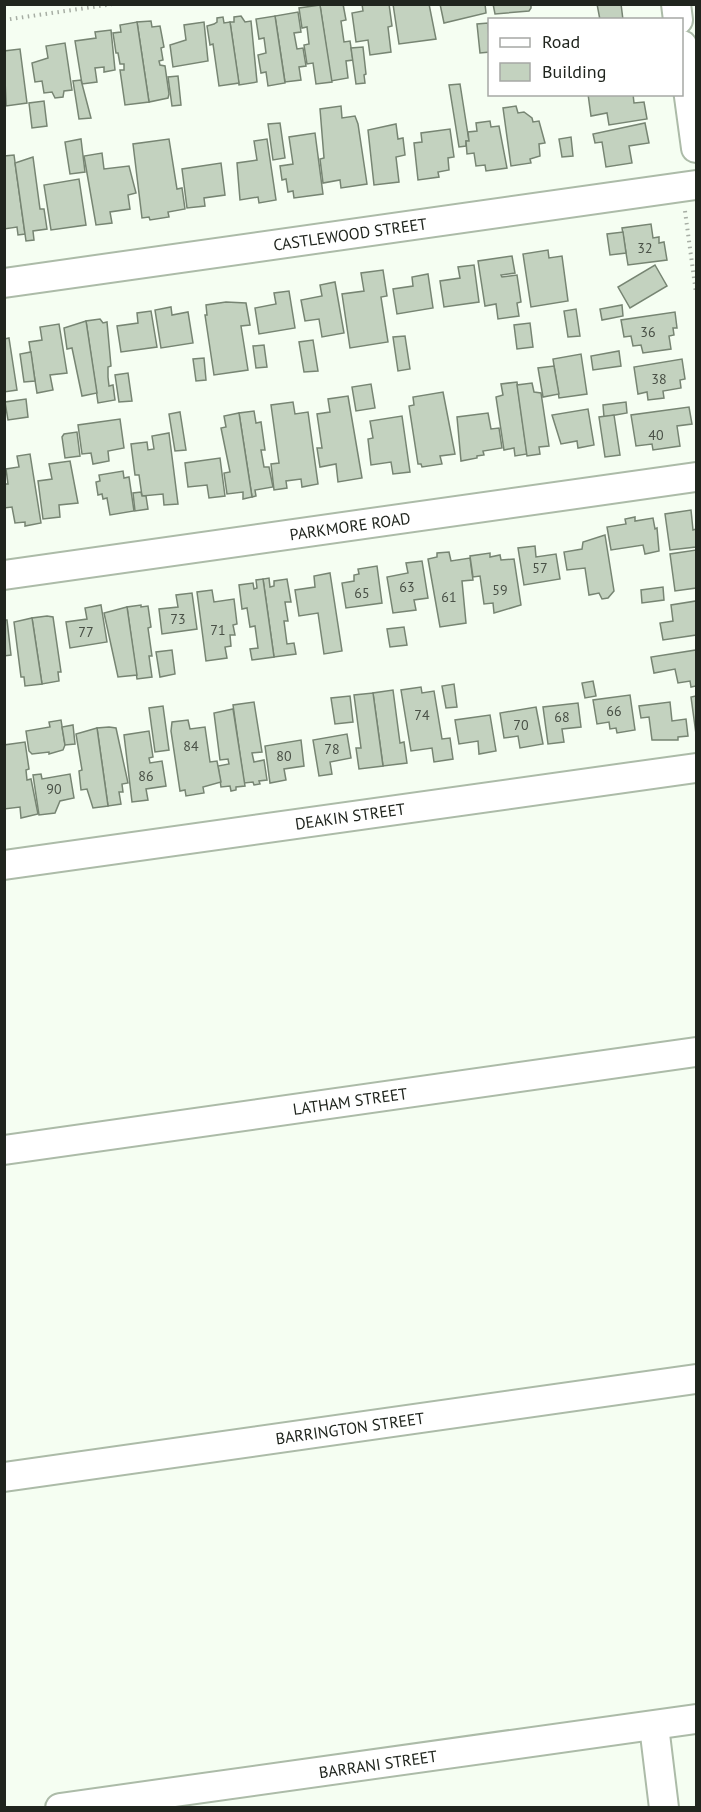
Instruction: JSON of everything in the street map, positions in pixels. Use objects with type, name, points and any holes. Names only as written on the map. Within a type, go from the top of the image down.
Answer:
[{"type":"street","points":[[683,59],[696,148]]},
{"type":"street","name":"CASTLEWOOD STREET","points":[[4,284],[696,185]]},
{"type":"street","name":"PARKMORE ROAD","points":[[4,575],[696,477]]},
{"type":"street","name":"DEAKIN STREET","points":[[4,864],[696,768]]},
{"type":"street","name":"LATHAM STREET","points":[[4,1150],[696,1052]]},
{"type":"street","name":"BARRINGTON STREET","points":[[4,1477],[696,1379]]},
{"type":"street","name":"BARRANI STREET","points":[[60,1808],[696,1719]]},
{"type":"street","points":[[654,1726],[664,1808]]},
{"type":"path","points":[[4,20],[113,4]]},
{"type":"building","points":[[343,4],[346,20],[341,21],[344,42],[350,41],[353,60],[346,61],[348,78],[331,81],[320,5]]},
{"type":"building","points":[[362,4],[389,4],[392,26],[388,27],[391,52],[370,55],[368,40],[356,42],[352,13],[363,11]]},
{"type":"building","points":[[393,4],[429,4],[436,39],[399,44]]},
{"type":"building","points":[[440,4],[485,4],[486,13],[444,23]]},
{"type":"building","points":[[493,4],[531,4],[531,8],[529,11],[495,14]]},
{"type":"building","points":[[597,4],[621,4],[623,18],[600,18]]},
{"type":"building","points":[[320,5],[332,82],[316,84],[313,63],[307,64],[304,45],[309,44],[307,27],[302,28],[299,8]]},
{"type":"building","points":[[298,12],[301,32],[294,33],[297,49],[303,48],[306,66],[299,67],[301,80],[285,82],[275,16]]},
{"type":"building","points":[[241,16],[245,22],[251,21],[257,82],[239,85],[230,22],[234,22],[234,17]]},
{"type":"building","points":[[275,16],[285,83],[268,86],[266,72],[261,73],[258,55],[266,53],[264,38],[259,39],[256,19]]},
{"type":"building","points":[[223,17],[224,23],[230,22],[239,83],[219,86],[213,44],[210,45],[207,26],[217,22],[217,18]]},
{"type":"building","points":[[151,21],[152,27],[160,26],[164,47],[161,48],[163,60],[159,61],[160,65],[165,66],[169,94],[168,98],[149,102],[137,22]]},
{"type":"building","points":[[137,22],[149,102],[125,105],[120,70],[124,70],[124,64],[120,64],[118,53],[116,53],[113,33],[121,32],[120,25]]},
{"type":"building","points":[[204,22],[208,61],[173,67],[170,45],[186,40],[184,25]]},
{"type":"building","points":[[488,23],[488,52],[480,53],[477,24]]},
{"type":"building","points":[[111,30],[115,70],[104,72],[104,67],[95,68],[97,82],[82,84],[75,41],[96,38],[95,32]]},
{"type":"building","points":[[65,43],[72,90],[64,91],[63,97],[55,98],[52,92],[44,93],[42,81],[35,82],[32,63],[48,58],[46,46]]},
{"type":"building","points":[[363,47],[365,83],[356,84],[351,48]]},
{"type":"building","points":[[20,49],[27,103],[6,106],[4,51]]},
{"type":"building","points":[[178,76],[181,105],[172,106],[168,77]]},
{"type":"building","points":[[81,80],[91,118],[79,119],[73,81]]},
{"type":"building","points":[[460,84],[469,141],[466,141],[466,146],[459,147],[449,85]]},
{"type":"building","points":[[588,96],[633,96],[634,103],[644,102],[647,119],[609,125],[607,113],[591,116]]},
{"type":"building","points":[[44,101],[47,126],[32,128],[29,103]]},
{"type":"building","points":[[341,106],[342,118],[355,116],[358,124],[367,184],[341,188],[340,180],[323,183],[320,159],[324,158],[320,109]]},
{"type":"building","points":[[516,106],[518,113],[524,112],[532,118],[533,122],[539,121],[545,143],[539,144],[540,156],[530,159],[531,163],[511,166],[503,108]]},
{"type":"building","points":[[490,121],[491,127],[499,126],[507,168],[486,171],[485,165],[476,166],[474,153],[467,154],[466,141],[469,141],[468,132],[477,131],[476,123]]},
{"type":"building","points":[[280,123],[285,158],[273,160],[268,124]]},
{"type":"building","points":[[645,123],[649,143],[629,146],[632,163],[606,167],[602,142],[595,143],[593,134]]},
{"type":"building","points":[[396,124],[398,139],[403,138],[405,155],[396,157],[399,182],[374,185],[368,130]]},
{"type":"building","points":[[450,129],[454,157],[448,158],[449,170],[438,172],[439,177],[418,180],[414,143],[422,142],[421,133]]},
{"type":"building","points":[[315,133],[323,194],[294,198],[293,191],[288,192],[286,179],[282,180],[280,166],[293,164],[289,137]]},
{"type":"building","points":[[571,137],[573,156],[562,157],[559,139]]},
{"type":"building","points":[[81,139],[85,172],[70,174],[65,142]]},
{"type":"building","points":[[169,139],[177,189],[182,188],[185,209],[168,212],[169,217],[150,220],[149,217],[142,218],[133,144]]},
{"type":"building","points":[[267,139],[276,200],[259,203],[258,197],[240,200],[237,163],[257,160],[254,141]]},
{"type":"building","points":[[102,153],[104,169],[129,166],[136,193],[128,195],[130,209],[110,212],[112,223],[96,225],[84,156]]},
{"type":"building","points":[[14,155],[25,234],[18,235],[17,227],[4,229],[4,156]]},
{"type":"building","points":[[33,157],[40,209],[44,209],[47,229],[33,231],[34,240],[26,241],[15,163]]},
{"type":"building","points":[[221,163],[225,195],[204,198],[205,206],[187,208],[182,169]]},
{"type":"building","points":[[79,179],[86,225],[51,230],[44,185]]},
{"type":"building","points":[[651,224],[653,238],[659,237],[659,243],[664,242],[667,260],[628,265],[622,228]]},
{"type":"building","points":[[623,232],[626,253],[610,255],[607,234]]},
{"type":"building","points":[[548,250],[549,258],[562,256],[568,301],[531,307],[523,254]]},
{"type":"building","points":[[512,256],[515,273],[501,275],[502,277],[517,275],[521,302],[517,303],[519,316],[498,319],[496,304],[485,306],[478,261]]},
{"type":"building","points":[[474,265],[479,302],[444,307],[440,281],[460,278],[458,267]]},
{"type":"building","points":[[655,265],[667,286],[630,308],[618,287]]},
{"type":"building","points":[[383,270],[387,296],[381,297],[388,342],[350,348],[342,294],[364,291],[361,273]]},
{"type":"building","points":[[428,274],[433,308],[397,314],[393,289],[413,286],[412,277]]},
{"type":"building","points":[[335,282],[344,333],[322,337],[319,319],[305,321],[301,300],[322,296],[320,285]]},
{"type":"building","points":[[289,291],[295,328],[259,334],[255,308],[276,304],[274,293]]},
{"type":"building","points":[[226,302],[246,303],[250,325],[241,326],[248,370],[214,375],[205,315],[207,315],[206,305]]},
{"type":"building","points":[[622,305],[623,316],[602,320],[600,309]]},
{"type":"building","points":[[171,307],[172,315],[188,312],[193,343],[161,348],[155,310]]},
{"type":"building","points":[[576,309],[580,336],[568,337],[564,311]]},
{"type":"building","points":[[151,311],[157,347],[121,352],[117,326],[138,323],[137,313]]},
{"type":"building","points":[[675,312],[677,328],[673,328],[674,335],[669,336],[671,349],[643,353],[641,345],[633,346],[631,336],[624,337],[621,320]]},
{"type":"building","points":[[100,319],[103,323],[107,322],[111,366],[108,367],[108,377],[109,386],[113,385],[115,400],[98,403],[86,321]]},
{"type":"building","points":[[86,321],[97,393],[82,396],[72,348],[67,349],[64,328]]},
{"type":"building","points":[[530,323],[533,347],[517,349],[514,325]]},
{"type":"building","points":[[59,324],[67,373],[50,375],[53,390],[37,393],[29,342],[42,340],[40,327]]},
{"type":"building","points":[[405,336],[410,369],[398,371],[393,337]]},
{"type":"building","points":[[9,338],[17,390],[4,392],[4,339]]},
{"type":"building","points":[[313,340],[318,371],[304,372],[299,342]]},
{"type":"building","points":[[264,345],[267,367],[256,368],[253,346]]},
{"type":"building","points":[[619,351],[621,366],[593,370],[591,356]]},
{"type":"building","points":[[31,352],[35,381],[24,382],[20,354]]},
{"type":"building","points":[[581,354],[587,394],[559,398],[553,359]]},
{"type":"building","points":[[204,358],[206,380],[196,381],[193,359]]},
{"type":"building","points":[[682,359],[685,379],[680,380],[681,388],[663,391],[664,398],[648,400],[647,392],[638,394],[634,367]]},
{"type":"building","points":[[554,366],[559,394],[543,397],[538,368]]},
{"type":"building","points":[[128,373],[132,401],[119,402],[115,375]]},
{"type":"building","points":[[517,382],[527,454],[515,456],[514,448],[504,450],[496,397],[503,395],[501,384]]},
{"type":"building","points":[[532,383],[534,392],[541,393],[549,446],[539,447],[540,454],[527,456],[517,385]]},
{"type":"building","points":[[371,384],[375,408],[356,411],[352,387]]},
{"type":"building","points":[[443,392],[455,454],[440,456],[442,464],[422,467],[418,464],[409,406],[414,405],[413,397]]},
{"type":"building","points":[[348,396],[362,478],[338,482],[336,464],[320,467],[317,448],[322,448],[317,414],[330,412],[328,399]]},
{"type":"building","points":[[26,399],[28,417],[8,420],[5,402]]},
{"type":"building","points":[[293,402],[295,414],[308,412],[318,484],[302,487],[301,479],[286,481],[287,488],[274,490],[271,464],[279,463],[271,405]]},
{"type":"building","points":[[626,402],[627,413],[604,417],[603,405]]},
{"type":"building","points":[[689,407],[692,424],[677,426],[680,446],[653,450],[652,444],[636,446],[631,415]]},
{"type":"building","points":[[588,409],[594,445],[578,448],[577,441],[561,444],[552,415]]},
{"type":"building","points":[[254,411],[256,423],[261,422],[265,450],[261,450],[264,467],[269,467],[273,487],[255,490],[256,496],[252,497],[239,413]]},
{"type":"building","points":[[180,412],[186,450],[175,451],[169,414]]},
{"type":"building","points":[[239,413],[252,497],[243,499],[243,492],[227,494],[224,473],[230,472],[221,428],[226,427],[224,416]]},
{"type":"building","points":[[488,413],[491,429],[499,428],[502,448],[483,451],[484,455],[461,461],[457,417]]},
{"type":"building","points":[[614,415],[620,455],[605,457],[599,417]]},
{"type":"building","points":[[402,416],[410,472],[393,474],[391,462],[371,465],[368,439],[373,438],[370,421]]},
{"type":"building","points":[[120,419],[124,448],[108,451],[109,461],[93,464],[91,453],[82,454],[78,425]]},
{"type":"building","points":[[77,432],[80,456],[65,458],[62,437],[64,434]]},
{"type":"building","points":[[169,433],[178,504],[164,505],[163,494],[142,496],[139,475],[135,475],[131,444],[147,442],[148,450],[154,449],[152,436]]},
{"type":"building","points":[[30,454],[41,523],[25,526],[25,522],[15,523],[12,507],[4,508],[4,484],[8,484],[6,469],[19,467],[17,456]]},
{"type":"building","points":[[220,458],[225,496],[209,498],[207,485],[188,487],[185,463]]},
{"type":"building","points":[[70,461],[78,503],[59,505],[60,517],[43,519],[38,481],[52,479],[49,464]]},
{"type":"building","points":[[123,471],[124,478],[129,477],[134,511],[110,515],[107,498],[103,499],[102,494],[98,495],[96,482],[100,481],[99,475]]},
{"type":"building","points":[[141,492],[142,496],[146,496],[148,509],[135,511],[133,493]]},
{"type":"building","points":[[691,510],[693,530],[696,529],[696,547],[670,550],[665,514]]},
{"type":"building","points":[[635,517],[635,521],[653,518],[655,529],[657,528],[659,551],[645,554],[643,545],[611,550],[607,527],[626,524],[625,519]]},
{"type":"building","points":[[605,535],[614,591],[608,598],[602,599],[599,593],[589,595],[585,568],[567,570],[564,552],[582,549],[583,542]]},
{"type":"building","points":[[535,546],[536,557],[556,554],[560,579],[524,585],[518,548]]},
{"type":"building","points":[[696,550],[696,588],[675,591],[670,554]]},
{"type":"building","points":[[449,552],[451,561],[470,558],[473,580],[462,581],[466,623],[440,627],[428,559],[437,557],[437,553]]},
{"type":"building","points":[[490,553],[490,557],[500,555],[501,560],[514,559],[521,605],[494,613],[493,603],[484,604],[480,576],[473,577],[470,556]]},
{"type":"building","points":[[422,561],[428,598],[414,600],[416,610],[393,613],[387,577],[408,573],[406,563]]},
{"type":"building","points":[[377,566],[382,603],[346,608],[342,583],[354,581],[354,575],[359,574],[358,569]]},
{"type":"building","points":[[330,573],[342,651],[324,654],[318,613],[299,616],[295,590],[315,587],[314,576]]},
{"type":"building","points":[[269,578],[270,587],[274,586],[274,581],[287,579],[291,602],[285,602],[288,621],[284,621],[287,644],[294,643],[296,654],[274,657],[263,579]]},
{"type":"building","points":[[263,579],[274,657],[252,660],[250,649],[258,648],[255,626],[250,627],[247,608],[242,609],[239,585],[253,583],[254,589],[257,588],[256,580]]},
{"type":"building","points":[[663,587],[664,600],[642,603],[641,590]]},
{"type":"building","points":[[212,590],[214,602],[234,599],[237,624],[233,625],[235,635],[230,635],[231,646],[225,647],[227,658],[206,661],[197,592]]},
{"type":"building","points":[[192,593],[197,629],[162,634],[159,609],[178,607],[176,595]]},
{"type":"building","points":[[696,601],[696,635],[663,640],[660,623],[673,621],[671,605]]},
{"type":"building","points":[[101,605],[107,642],[70,648],[66,622],[87,619],[85,608]]},
{"type":"building","points":[[141,605],[141,607],[148,606],[152,656],[149,656],[152,677],[137,679],[127,607]]},
{"type":"building","points":[[127,607],[137,675],[118,677],[104,613]]},
{"type":"building","points":[[53,617],[61,672],[58,672],[59,681],[42,684],[32,618]]},
{"type":"building","points":[[32,618],[42,684],[25,686],[24,677],[21,677],[14,622]]},
{"type":"building","points":[[4,620],[7,620],[11,655],[4,656]]},
{"type":"building","points":[[404,627],[407,645],[390,647],[387,629]]},
{"type":"building","points":[[172,650],[175,674],[160,677],[156,652]]},
{"type":"building","points":[[696,650],[696,686],[691,687],[690,681],[678,683],[675,669],[654,673],[651,657]]},
{"type":"building","points":[[593,681],[596,696],[585,698],[582,683]]},
{"type":"building","points":[[454,684],[457,707],[446,708],[442,686]]},
{"type":"building","points":[[421,687],[422,693],[434,691],[442,739],[450,738],[453,759],[434,762],[432,748],[411,751],[401,690]]},
{"type":"building","points":[[393,690],[400,743],[404,742],[407,763],[383,766],[373,693]]},
{"type":"building","points":[[373,693],[383,766],[359,769],[356,748],[361,748],[354,695]]},
{"type":"building","points":[[630,695],[635,730],[617,733],[616,728],[610,729],[609,722],[597,724],[593,700]]},
{"type":"building","points":[[350,696],[353,722],[335,724],[331,698]]},
{"type":"building","points":[[696,696],[696,734],[691,697]]},
{"type":"building","points":[[254,702],[262,752],[252,753],[254,762],[264,760],[267,780],[259,781],[260,784],[254,785],[253,782],[244,783],[233,705]]},
{"type":"building","points":[[670,702],[672,721],[686,719],[688,736],[678,737],[678,740],[652,740],[649,717],[641,718],[639,706]]},
{"type":"building","points":[[578,703],[581,727],[562,729],[564,742],[548,744],[543,707]]},
{"type":"building","points":[[163,706],[169,750],[155,752],[149,708]]},
{"type":"building","points":[[536,707],[543,744],[520,748],[518,736],[504,738],[500,713]]},
{"type":"building","points":[[233,709],[245,786],[236,787],[236,790],[231,791],[230,786],[221,787],[218,766],[229,764],[228,759],[220,760],[214,713]]},
{"type":"building","points":[[490,715],[496,751],[479,754],[478,741],[459,744],[455,720]]},
{"type":"building","points":[[61,720],[65,745],[63,750],[49,754],[49,752],[32,754],[29,751],[26,731],[50,727],[49,722]]},
{"type":"building","points":[[188,720],[190,729],[205,727],[210,762],[217,761],[221,782],[203,787],[204,793],[186,796],[185,790],[180,791],[171,731],[172,722]]},
{"type":"building","points":[[73,725],[75,744],[65,745],[62,727]]},
{"type":"building","points":[[97,728],[116,728],[128,783],[122,784],[123,792],[119,792],[121,804],[108,806]]},
{"type":"building","points":[[97,728],[108,806],[93,808],[87,789],[81,790],[79,771],[82,770],[76,734]]},
{"type":"building","points":[[149,731],[153,757],[149,758],[150,763],[162,761],[166,786],[146,789],[148,800],[132,802],[124,735]]},
{"type":"building","points":[[347,734],[351,758],[330,762],[332,774],[319,776],[313,740]]},
{"type":"building","points":[[301,740],[304,766],[284,769],[286,780],[270,783],[265,746]]},
{"type":"building","points":[[25,742],[29,769],[26,770],[27,780],[31,779],[38,814],[21,818],[20,807],[4,809],[4,745]]},
{"type":"building","points":[[41,774],[42,779],[70,774],[74,798],[60,801],[55,813],[39,815],[33,775]]}]
